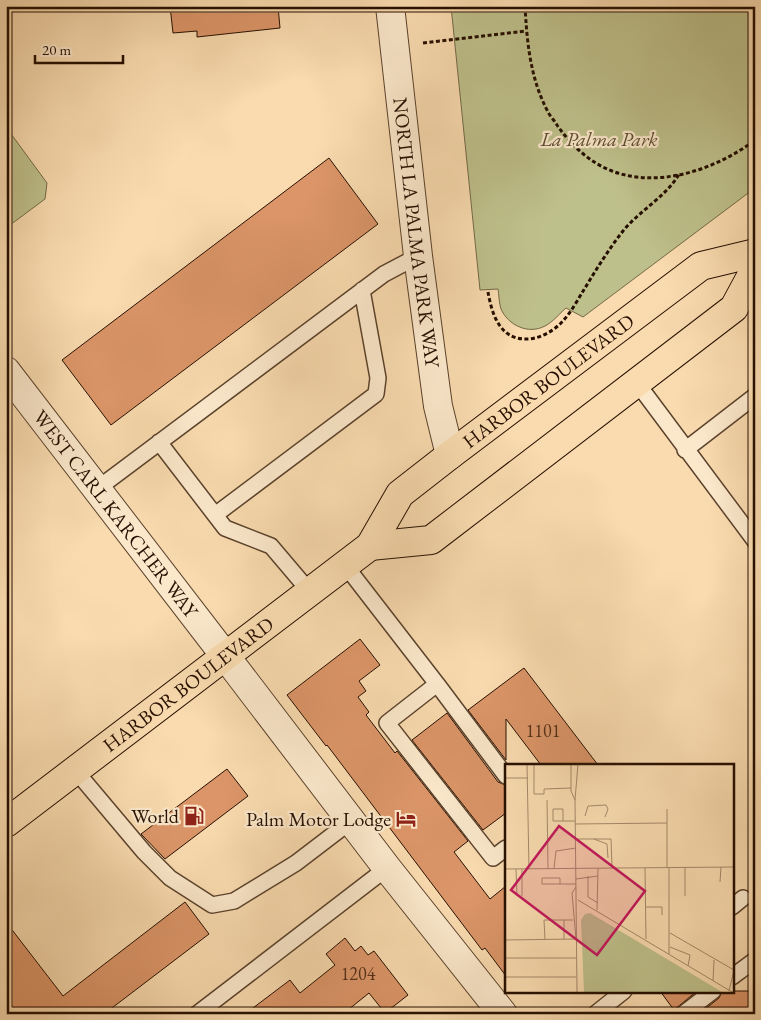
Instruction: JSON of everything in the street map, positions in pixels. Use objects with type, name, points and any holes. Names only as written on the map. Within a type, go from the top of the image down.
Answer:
[{"type":"main road","name":"HARBOR BOULEVARD","points":[[7,822],[370,546],[400,494],[701,266],[755,253]]},
{"type":"main road","points":[[370,546],[431,540],[734,308],[755,269]]},
{"type":"street","name":"NORTH LA PALMA PARK WAY","points":[[390,6],[418,256],[438,406],[450,456]]},
{"type":"street","name":"WEST CARL KARCHER WAY","points":[[10,383],[97,489],[496,1012]]},
{"type":"lane","points":[[97,489],[384,274],[418,256]]},
{"type":"lane","points":[[215,515],[376,394],[378,378],[362,290]]},
{"type":"lane","points":[[637,383],[685,450],[755,541]]},
{"type":"lane","points":[[685,450],[755,396]]},
{"type":"lane","points":[[159,442],[225,528],[271,546],[310,592]]},
{"type":"lane","points":[[345,565],[505,775]]},
{"type":"lane","points":[[437,684],[388,723],[493,858],[505,849]]},
{"type":"lane","points":[[75,770],[144,852],[170,878],[212,905],[234,901],[249,892],[296,863],[351,820]]},
{"type":"lane","points":[[197,1014],[387,868]]},
{"type":"lane","points":[[734,976],[755,960]]},
{"type":"lane","points":[[595,1014],[623,992]]},
{"type":"lane","points":[[683,1014],[712,992]]},
{"type":"path","points":[[525,6],[530,66],[547,110],[567,139],[591,160],[612,171],[633,176],[662,178],[711,166],[739,152],[755,140]]},
{"type":"path","points":[[394,46],[526,31]]},
{"type":"path","points":[[488,292],[491,309],[496,319],[504,330],[513,337],[523,340],[535,339],[546,333],[561,323],[625,228],[651,202],[673,185],[679,174]]},
{"type":"green space","name":"La Palma Park","points":[[451,6],[755,6],[755,188],[583,317],[566,308],[551,322],[539,329],[519,327],[504,315],[499,302],[498,289],[480,290]]},
{"type":"green space","points":[[6,127],[47,183],[45,199],[6,228]]},
{"type":"building","points":[[170,6],[278,6],[280,28],[197,37],[197,31],[173,33]]},
{"type":"building","points":[[329,158],[378,224],[111,425],[62,360]]},
{"type":"building","name":"Palm Motor Lodge","points":[[360,639],[380,665],[359,681],[366,691],[358,697],[369,712],[366,715],[468,841],[454,852],[490,899],[505,887],[505,975],[485,948],[482,950],[287,695]]},
{"type":"building","points":[[524,668],[597,764],[540,764],[506,719],[506,760],[468,710]]},
{"type":"building","name":"Palm Motor Lodge","points":[[447,713],[498,782],[505,785],[505,814],[483,830],[412,740]]},
{"type":"building","name":"World","points":[[227,769],[248,796],[165,859],[141,834]]},
{"type":"building","points":[[185,902],[209,934],[104,1014],[6,1014],[6,922],[63,996]]},
{"type":"building","points":[[345,938],[355,951],[361,946],[368,955],[374,951],[408,995],[385,1013],[369,993],[343,1014],[245,1014],[290,980],[300,993],[335,965],[326,954]]},
{"type":"building","points":[[755,991],[755,1014],[699,1014],[719,998],[722,992]]},
{"type":"building","points":[[661,992],[696,992],[674,1010]]},
{"type":"place","name":"World","points":[[194,816]]},
{"type":"place","name":"Palm Motor Lodge","points":[[406,819]]}]
